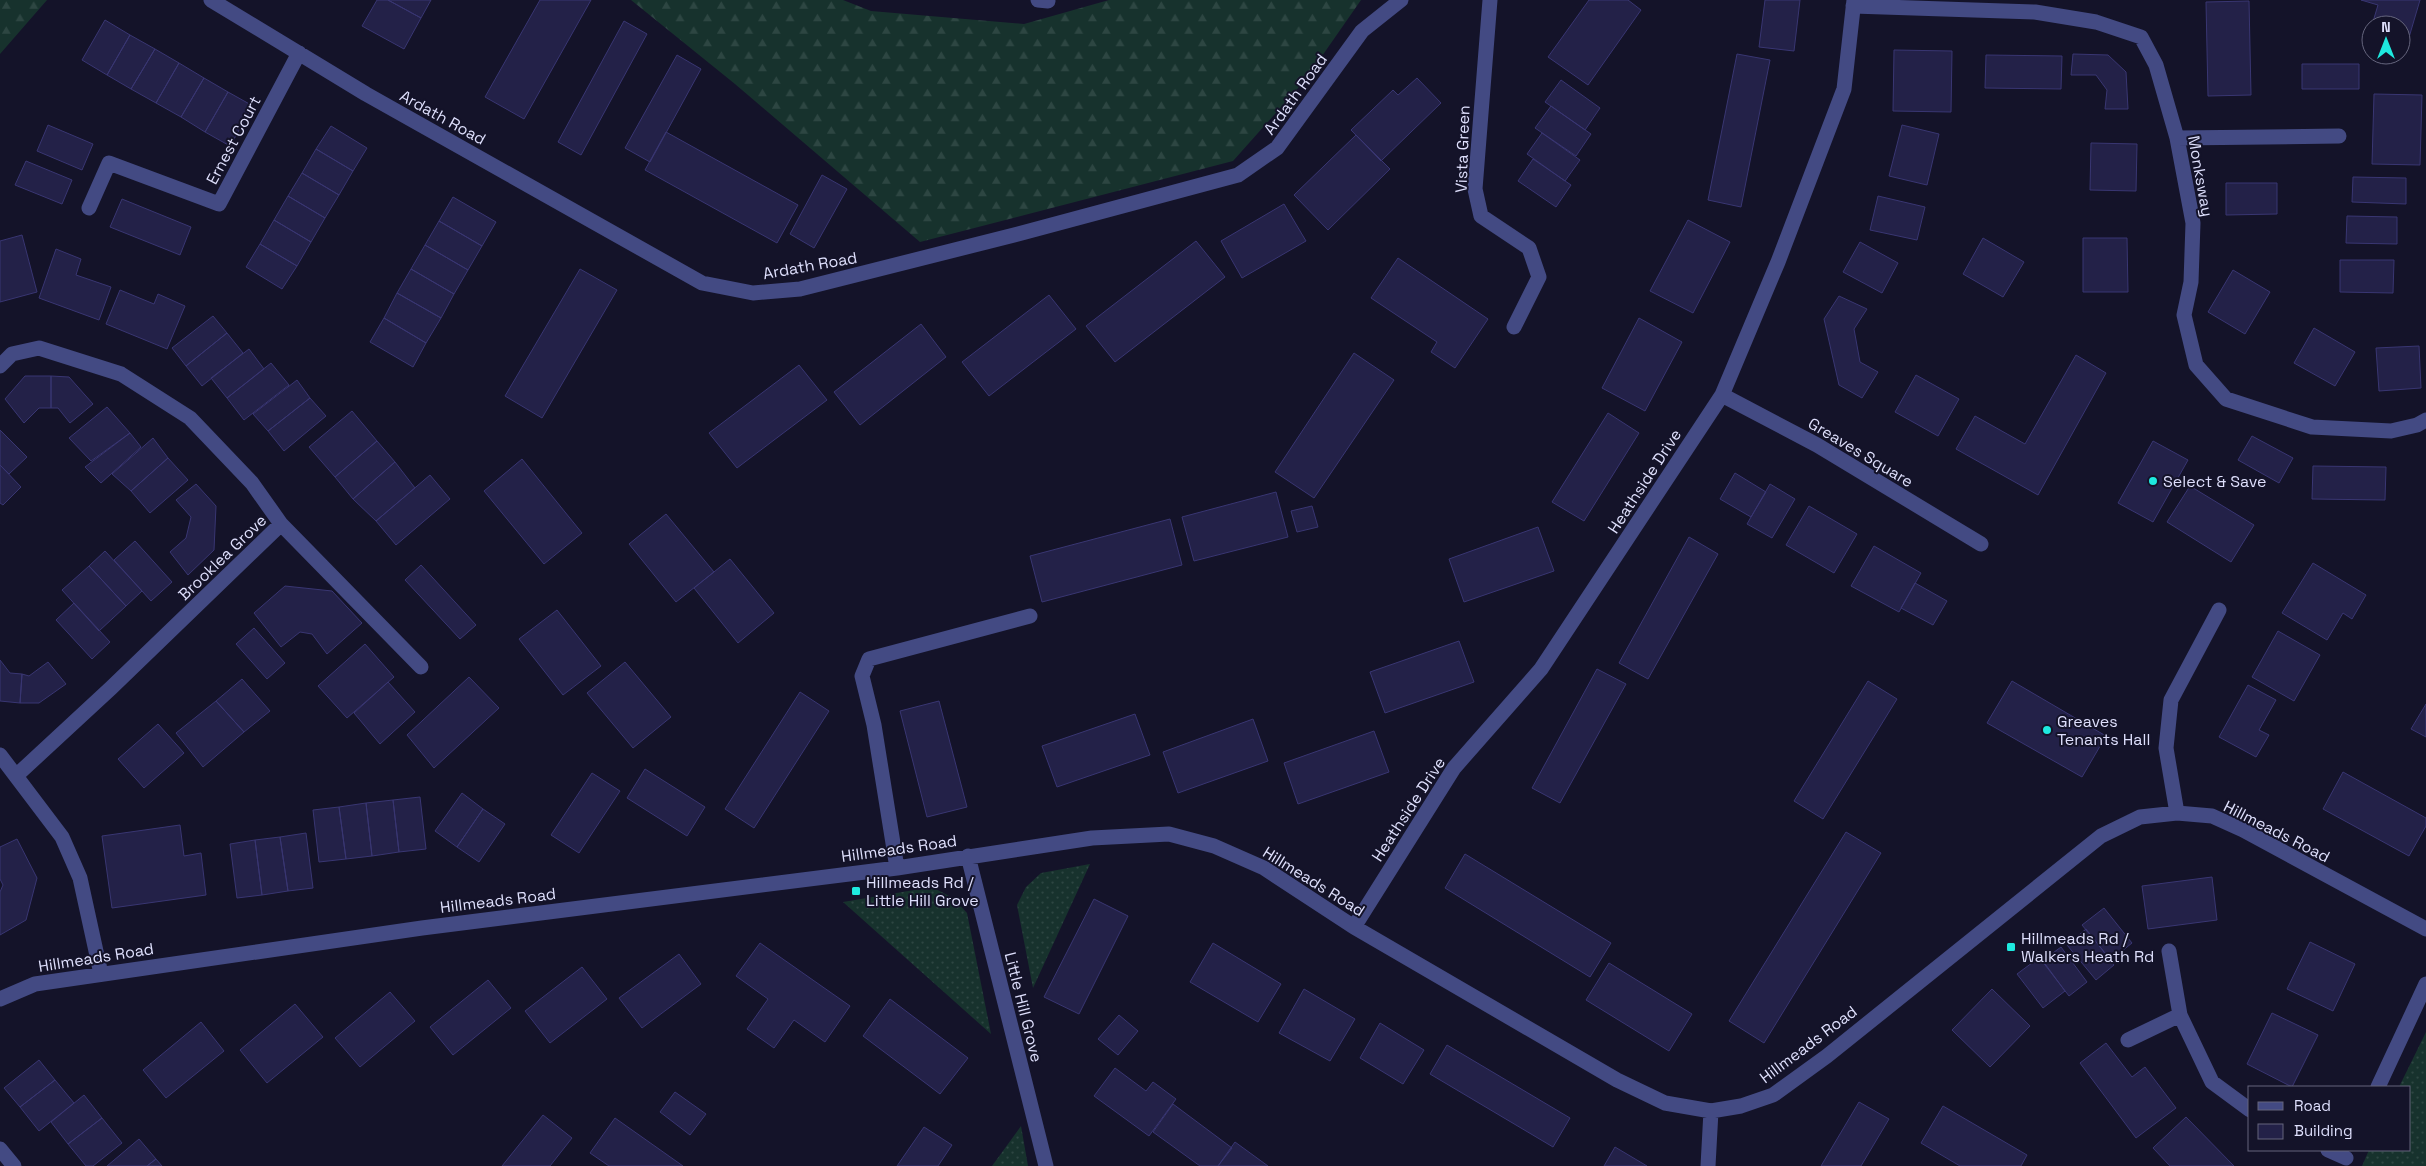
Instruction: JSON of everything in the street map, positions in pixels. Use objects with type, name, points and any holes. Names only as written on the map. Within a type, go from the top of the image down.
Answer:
[{"type":"street","name":"Ardath Road","points":[[211,0],[366,94],[702,283],[752,293],[800,288],[880,270],[1238,174],[1277,148],[1362,30],[1401,0]]},
{"type":"street","name":"Vista Green","points":[[1490,0],[1475,189],[1481,216],[1529,248],[1539,277],[1514,326]]},
{"type":"street","name":"Monksway","points":[[1853,3],[2035,12],[2096,22],[2141,37],[2156,65],[2177,138],[2193,223],[2191,282],[2184,315],[2196,365],[2226,399],[2312,427],[2391,431],[2417,425],[2426,420]]},
{"type":"street","name":"Heathside Drive","points":[[1354,927],[1454,768],[1541,669],[1722,394],[1778,262],[1844,89],[1853,3]]},
{"type":"street","name":"Ernest Court","points":[[89,208],[109,163],[219,204],[300,53]]},
{"type":"street","points":[[2177,138],[2339,136]]},
{"type":"street","name":"Brooklea Grove","points":[[0,366],[12,354],[38,348],[121,374],[190,418],[252,483],[282,524],[111,688],[17,774]]},
{"type":"street","name":"Greaves Square","points":[[1722,394],[1817,445],[1981,544]]},
{"type":"street","points":[[282,524],[421,667]]},
{"type":"street","points":[[2177,812],[2166,748],[2171,700],[2219,610]]},
{"type":"street","points":[[897,868],[874,725],[862,676],[869,660],[1030,616]]},
{"type":"street","points":[[0,755],[17,774],[62,837],[80,878],[101,974]]},
{"type":"street","name":"Hillmeads Road","points":[[0,999],[35,984],[422,928],[897,868],[1092,838],[1169,834],[1214,846],[1264,868],[1354,927],[1616,1080],[1665,1103],[1711,1111],[1741,1106],[1773,1095],[1827,1056],[2101,836],[2140,817],[2177,812],[2212,816],[2243,830],[2426,929]]},
{"type":"street","name":"Little Hill Grove","points":[[968,856],[1046,1166]]},
{"type":"street","points":[[2169,951],[2180,1015],[2212,1082],[2248,1109]]},
{"type":"street","points":[[2378,1086],[2426,984]]},
{"type":"street","points":[[2128,1040],[2180,1015]]},
{"type":"street","points":[[1708,1166],[1711,1111]]},
{"type":"street","points":[[0,1149],[14,1166]]},
{"type":"street","points":[[2330,1151],[2346,1158]]},
{"type":"green space","points":[[0,0],[47,0],[0,54]]},
{"type":"green space","points":[[631,0],[843,0],[871,11],[1024,24],[1109,0],[1361,0],[1306,79],[1233,161],[920,242],[735,84]]},
{"type":"green space","points":[[1090,864],[1033,988],[1017,905],[1026,887],[1041,873]]},
{"type":"green space","points":[[932,887],[953,898],[967,913],[991,1034],[843,902]]},
{"type":"green space","points":[[2426,1032],[2426,1166],[2362,1166],[2369,1151],[2411,1151],[2411,1086],[2399,1086]]},
{"type":"green space","points":[[1021,1126],[1028,1166],[992,1166]]},
{"type":"building","points":[[377,0],[388,0],[421,18],[404,49],[362,26]]},
{"type":"building","points":[[388,0],[431,0],[421,18]]},
{"type":"building","points":[[540,0],[591,0],[524,119],[485,97]]},
{"type":"building","points":[[1589,0],[1628,0],[1641,10],[1588,85],[1548,57]]},
{"type":"building","points":[[1765,0],[1800,0],[1794,51],[1759,47]]},
{"type":"building","points":[[2361,0],[2420,0],[2411,31],[2411,15],[2375,15],[2378,5]]},
{"type":"building","points":[[2249,1],[2251,95],[2208,96],[2206,2]]},
{"type":"building","points":[[105,20],[130,35],[107,75],[82,60]]},
{"type":"building","points":[[624,21],[647,34],[581,155],[558,142]]},
{"type":"building","points":[[130,35],[155,49],[131,89],[107,75]]},
{"type":"building","points":[[155,49],[179,63],[156,103],[131,89]]},
{"type":"building","points":[[1894,50],[1952,51],[1951,112],[1893,111]]},
{"type":"building","points":[[1737,54],[1770,60],[1741,207],[1708,200]]},
{"type":"building","points":[[2073,54],[2108,55],[2126,72],[2128,109],[2105,109],[2107,90],[2096,75],[2071,75]]},
{"type":"building","points":[[677,55],[701,69],[650,162],[625,148]]},
{"type":"building","points":[[1986,55],[2062,56],[2061,89],[1985,88]]},
{"type":"building","points":[[179,63],[204,78],[181,117],[156,103]]},
{"type":"building","points":[[2302,64],[2359,64],[2359,89],[2302,89]]},
{"type":"building","points":[[204,78],[228,92],[205,132],[181,117]]},
{"type":"building","points":[[1417,78],[1441,103],[1381,161],[1351,130],[1393,90],[1398,95]]},
{"type":"building","points":[[1561,80],[1600,108],[1585,130],[1545,102]]},
{"type":"building","points":[[228,92],[253,106],[230,146],[205,132]]},
{"type":"building","points":[[2374,94],[2422,95],[2420,165],[2372,164]]},
{"type":"building","points":[[1551,106],[1591,134],[1576,156],[1535,128]]},
{"type":"building","points":[[48,125],[93,144],[82,170],[37,151]]},
{"type":"building","points":[[1902,125],[1939,134],[1927,185],[1889,176]]},
{"type":"building","points":[[331,126],[367,148],[353,171],[316,149]]},
{"type":"building","points":[[666,132],[798,205],[777,243],[645,170]]},
{"type":"building","points":[[1542,133],[1580,160],[1565,181],[1527,154]]},
{"type":"building","points":[[1356,135],[1390,169],[1328,230],[1294,195]]},
{"type":"building","points":[[2091,143],[2137,144],[2136,191],[2090,190]]},
{"type":"building","points":[[316,149],[353,171],[339,195],[302,173]]},
{"type":"building","points":[[1533,159],[1571,185],[1556,207],[1518,181]]},
{"type":"building","points":[[26,161],[72,180],[62,204],[15,185]]},
{"type":"building","points":[[302,173],[339,195],[325,218],[288,196]]},
{"type":"building","points":[[822,175],[847,189],[814,248],[790,234]]},
{"type":"building","points":[[2353,177],[2406,178],[2406,204],[2352,202]]},
{"type":"building","points":[[2226,183],[2277,183],[2277,214],[2226,215]]},
{"type":"building","points":[[288,196],[325,218],[311,242],[274,220]]},
{"type":"building","points":[[1878,196],[1925,207],[1917,240],[1870,230]]},
{"type":"building","points":[[453,197],[496,222],[482,246],[439,221]]},
{"type":"building","points":[[122,199],[191,227],[180,255],[110,227]]},
{"type":"building","points":[[1284,204],[1306,241],[1242,278],[1221,241]]},
{"type":"building","points":[[2347,216],[2397,217],[2397,244],[2346,243]]},
{"type":"building","points":[[274,220],[311,242],[297,266],[260,244]]},
{"type":"building","points":[[1688,220],[1730,242],[1693,313],[1650,291]]},
{"type":"building","points":[[439,221],[482,246],[468,270],[425,245]]},
{"type":"building","points":[[22,235],[37,292],[0,302],[0,241]]},
{"type":"building","points":[[1983,238],[2024,262],[2003,297],[1963,274]]},
{"type":"building","points":[[2083,238],[2127,238],[2128,292],[2083,292]]},
{"type":"building","points":[[1196,241],[1225,277],[1115,362],[1086,326]]},
{"type":"building","points":[[1860,242],[1898,263],[1882,293],[1843,272]]},
{"type":"building","points":[[260,244],[297,266],[282,289],[246,267]]},
{"type":"building","points":[[425,245],[468,270],[454,294],[411,269]]},
{"type":"building","points":[[56,249],[81,259],[76,275],[111,287],[99,320],[39,298]]},
{"type":"building","points":[[1398,258],[1488,319],[1455,368],[1431,352],[1437,342],[1371,298]]},
{"type":"building","points":[[2340,260],[2394,260],[2393,293],[2340,292]]},
{"type":"building","points":[[411,269],[454,294],[441,318],[397,293]]},
{"type":"building","points":[[580,269],[617,290],[542,418],[505,396]]},
{"type":"building","points":[[2233,270],[2270,292],[2245,334],[2208,312]]},
{"type":"building","points":[[120,290],[154,304],[158,294],[185,306],[167,349],[106,324]]},
{"type":"building","points":[[397,293],[441,318],[426,343],[384,318]]},
{"type":"building","points":[[1049,295],[1076,329],[989,396],[962,362]]},
{"type":"building","points":[[1839,296],[1867,309],[1854,329],[1860,362],[1878,372],[1862,398],[1839,385],[1824,319]]},
{"type":"building","points":[[213,316],[227,333],[186,366],[172,348]]},
{"type":"building","points":[[384,318],[426,343],[413,367],[370,342]]},
{"type":"building","points":[[1639,318],[1682,342],[1645,411],[1602,388]]},
{"type":"building","points":[[921,324],[946,357],[860,425],[834,392]]},
{"type":"building","points":[[2314,328],[2355,352],[2335,386],[2294,363]]},
{"type":"building","points":[[227,333],[243,353],[202,386],[186,366]]},
{"type":"building","points":[[2419,346],[2421,388],[2379,391],[2376,348]]},
{"type":"building","points":[[249,349],[264,369],[227,398],[211,378]]},
{"type":"building","points":[[1354,353],[1394,380],[1314,498],[1275,472]]},
{"type":"building","points":[[2076,355],[2106,373],[2038,495],[1956,449],[1975,416],[2025,444]]},
{"type":"building","points":[[271,363],[289,385],[244,420],[227,398]]},
{"type":"building","points":[[799,365],[827,400],[737,468],[709,433]]},
{"type":"building","points":[[1916,375],[1959,399],[1938,436],[1895,412]]},
{"type":"building","points":[[25,376],[51,376],[51,408],[39,408],[24,423],[5,399]]},
{"type":"building","points":[[51,376],[69,377],[93,404],[70,423],[58,408],[51,408]]},
{"type":"building","points":[[297,380],[310,398],[268,431],[253,414]]},
{"type":"building","points":[[310,398],[326,416],[284,451],[268,431]]},
{"type":"building","points":[[107,407],[130,433],[91,461],[69,438]]},
{"type":"building","points":[[352,411],[377,441],[335,477],[309,447]]},
{"type":"building","points":[[1608,413],[1639,433],[1584,521],[1552,502]]},
{"type":"building","points":[[0,430],[27,457],[9,474],[0,465]]},
{"type":"building","points":[[130,433],[141,447],[101,483],[85,467]]},
{"type":"building","points":[[2252,436],[2293,458],[2279,483],[2238,460]]},
{"type":"building","points":[[153,438],[168,458],[131,491],[112,474]]},
{"type":"building","points":[[377,441],[395,462],[353,499],[335,477]]},
{"type":"building","name":"Select & Save","points":[[2153,441],[2188,460],[2153,522],[2118,503]]},
{"type":"building","points":[[168,458],[188,480],[150,513],[131,491]]},
{"type":"building","points":[[522,459],[582,533],[544,564],[484,491]]},
{"type":"building","points":[[395,462],[415,488],[376,521],[353,499]]},
{"type":"building","points":[[0,465],[21,487],[3,505],[0,503]]},
{"type":"building","points":[[2313,466],[2386,467],[2385,500],[2312,499]]},
{"type":"building","points":[[1735,473],[1766,492],[1751,517],[1720,499]]},
{"type":"building","points":[[430,475],[450,499],[396,545],[376,521]]},
{"type":"building","points":[[196,484],[216,506],[214,550],[188,575],[170,552],[186,538],[191,517],[176,500]]},
{"type":"building","points":[[1770,484],[1795,499],[1772,538],[1747,524]]},
{"type":"building","points":[[2190,486],[2254,525],[2231,562],[2167,522]]},
{"type":"building","points":[[1276,492],[1288,537],[1194,561],[1182,517]]},
{"type":"building","points":[[1312,506],[1318,527],[1297,532],[1291,511]]},
{"type":"building","points":[[1809,506],[1857,534],[1834,573],[1786,545]]},
{"type":"building","points":[[666,514],[714,572],[676,602],[629,544]]},
{"type":"building","points":[[1170,519],[1182,565],[1042,602],[1030,556]]},
{"type":"building","points":[[1538,527],[1554,571],[1464,602],[1449,559]]},
{"type":"building","points":[[1689,537],[1718,554],[1648,679],[1619,663]]},
{"type":"building","points":[[135,541],[172,582],[151,601],[114,560]]},
{"type":"building","points":[[1874,546],[1921,573],[1899,612],[1851,586]]},
{"type":"building","points":[[105,551],[142,591],[126,606],[89,566]]},
{"type":"building","points":[[730,559],[774,613],[738,643],[694,588]]},
{"type":"building","points":[[2313,563],[2366,595],[2352,619],[2343,613],[2327,640],[2282,613]]},
{"type":"building","points":[[421,565],[476,625],[460,639],[405,580]]},
{"type":"building","points":[[89,566],[126,606],[99,631],[62,590]]},
{"type":"building","points":[[1915,583],[1947,601],[1933,625],[1901,608]]},
{"type":"building","points":[[285,586],[332,591],[362,623],[327,654],[312,634],[300,632],[281,647],[254,613]]},
{"type":"building","points":[[74,603],[110,642],[92,659],[56,620]]},
{"type":"building","points":[[557,610],[601,666],[563,695],[519,639]]},
{"type":"building","points":[[254,628],[285,663],[267,679],[236,644]]},
{"type":"building","points":[[2278,631],[2320,655],[2294,701],[2252,677]]},
{"type":"building","points":[[1459,641],[1474,682],[1385,713],[1370,672]]},
{"type":"building","points":[[365,644],[394,677],[347,718],[318,686]]},
{"type":"building","points":[[0,660],[10,673],[22,674],[20,703],[0,701]]},
{"type":"building","points":[[48,662],[66,684],[39,703],[20,703],[22,674],[29,676]]},
{"type":"building","points":[[625,662],[671,717],[633,748],[587,693]]},
{"type":"building","points":[[1597,669],[1626,684],[1560,803],[1532,788]]},
{"type":"building","points":[[469,677],[499,708],[434,768],[407,735]]},
{"type":"building","points":[[242,679],[270,711],[244,732],[216,701]]},
{"type":"building","points":[[1868,681],[1897,699],[1823,819],[1794,801]]},
{"type":"building","name":"Greaves Tenants Hall","points":[[2012,681],[2106,736],[2082,777],[1987,723]]},
{"type":"building","points":[[388,682],[415,712],[380,744],[354,713]]},
{"type":"building","points":[[2248,685],[2276,700],[2259,730],[2269,735],[2256,757],[2219,737]]},
{"type":"building","points":[[800,692],[829,711],[754,828],[725,809]]},
{"type":"building","points":[[216,701],[244,732],[203,767],[176,733]]},
{"type":"building","points":[[939,701],[967,807],[927,817],[900,711]]},
{"type":"building","points":[[2426,704],[2426,737],[2411,729]]},
{"type":"building","points":[[1135,714],[1150,755],[1057,787],[1042,746]]},
{"type":"building","points":[[1253,719],[1268,761],[1178,793],[1163,752]]},
{"type":"building","points":[[158,724],[184,753],[144,788],[118,759]]},
{"type":"building","points":[[1374,731],[1389,772],[1298,804],[1284,763]]},
{"type":"building","points":[[645,769],[705,807],[687,836],[627,798]]},
{"type":"building","points":[[2343,772],[2426,818],[2426,826],[2409,856],[2323,809]]},
{"type":"building","points":[[592,773],[620,791],[579,853],[551,835]]},
{"type":"building","points":[[462,793],[483,809],[457,847],[435,831]]},
{"type":"building","points":[[420,797],[426,849],[399,852],[393,800]]},
{"type":"building","points":[[393,800],[399,852],[372,856],[366,803]]},
{"type":"building","points":[[366,803],[372,856],[346,859],[339,807]]},
{"type":"building","points":[[339,807],[346,859],[319,862],[313,810]]},
{"type":"building","points":[[483,809],[505,824],[479,862],[457,847]]},
{"type":"building","points":[[180,825],[184,856],[201,853],[206,895],[112,908],[102,836]]},
{"type":"building","points":[[1846,832],[1881,853],[1764,1043],[1729,1021]]},
{"type":"building","points":[[306,833],[313,888],[288,891],[280,837]]},
{"type":"building","points":[[280,837],[288,891],[262,895],[255,840]]},
{"type":"building","points":[[17,839],[37,878],[26,920],[0,935],[0,892],[3,885],[0,879],[0,847]]},
{"type":"building","points":[[255,840],[262,895],[237,898],[230,844]]},
{"type":"building","points":[[1465,854],[1611,943],[1590,977],[1445,888]]},
{"type":"building","points":[[2212,877],[2217,920],[2148,929],[2142,886]]},
{"type":"building","points":[[1094,899],[1128,916],[1079,1014],[1044,997]]},
{"type":"building","points":[[2104,908],[2132,943],[2111,960],[2082,925]]},
{"type":"building","points":[[2086,929],[2114,965],[2096,980],[2067,945]]},
{"type":"building","points":[[2310,942],[2355,964],[2333,1011],[2287,989]]},
{"type":"building","points":[[760,943],[850,1006],[825,1042],[794,1020],[774,1048],[747,1029],[768,999],[736,976]]},
{"type":"building","points":[[1213,943],[1281,984],[1258,1022],[1190,982]]},
{"type":"building","points":[[2061,947],[2087,982],[2069,996],[2042,961]]},
{"type":"building","points":[[679,954],[701,984],[642,1028],[619,998]]},
{"type":"building","points":[[2040,957],[2065,991],[2043,1008],[2017,974]]},
{"type":"building","points":[[1609,963],[1692,1014],[1669,1051],[1586,1000]]},
{"type":"building","points":[[582,967],[607,999],[550,1043],[525,1011]]},
{"type":"building","points":[[488,980],[511,1008],[453,1055],[430,1027]]},
{"type":"building","points":[[1304,989],[1355,1019],[1330,1061],[1279,1033]]},
{"type":"building","points":[[1992,989],[2030,1026],[1990,1067],[1952,1030]]},
{"type":"building","points":[[390,992],[415,1021],[360,1067],[335,1038]]},
{"type":"building","points":[[890,999],[968,1058],[940,1094],[863,1036]]},
{"type":"building","points":[[295,1004],[323,1037],[267,1083],[240,1050]]},
{"type":"building","points":[[2272,1013],[2318,1035],[2292,1086],[2247,1064]]},
{"type":"building","points":[[1119,1015],[1138,1031],[1118,1055],[1098,1039]]},
{"type":"building","points":[[201,1022],[224,1051],[166,1098],[143,1070]]},
{"type":"building","points":[[1380,1023],[1424,1050],[1403,1084],[1360,1058]]},
{"type":"building","points":[[2106,1043],[2132,1077],[2145,1067],[2176,1108],[2136,1138],[2080,1063]]},
{"type":"building","points":[[1447,1045],[1570,1118],[1553,1147],[1430,1074]]},
{"type":"building","points":[[39,1060],[55,1080],[20,1107],[4,1088]]},
{"type":"building","points":[[1115,1068],[1146,1091],[1153,1082],[1176,1099],[1149,1136],[1094,1096]]},
{"type":"building","points":[[55,1080],[74,1103],[39,1131],[20,1107]]},
{"type":"building","points":[[675,1092],[706,1114],[690,1135],[660,1112]]},
{"type":"building","points":[[84,1095],[102,1118],[68,1144],[51,1122]]},
{"type":"building","points":[[1859,1102],[1889,1119],[1861,1166],[1821,1166]]},
{"type":"building","points":[[1173,1104],[1232,1148],[1218,1166],[1200,1166],[1153,1132]]},
{"type":"building","points":[[1943,1106],[2027,1155],[2021,1166],[1960,1166],[1921,1143]]},
{"type":"building","points":[[543,1115],[572,1138],[550,1166],[502,1166]]},
{"type":"building","points":[[2186,1117],[2234,1166],[2170,1166],[2153,1148]]},
{"type":"building","points":[[102,1118],[122,1143],[93,1166],[86,1166],[68,1144]]},
{"type":"building","points":[[615,1118],[683,1166],[609,1166],[590,1153]]},
{"type":"building","points":[[924,1127],[952,1145],[938,1166],[897,1166]]},
{"type":"building","points":[[139,1139],[156,1159],[147,1166],[107,1166]]},
{"type":"building","points":[[1235,1142],[1268,1166],[1218,1166]]},
{"type":"building","points":[[1615,1147],[1647,1166],[1604,1166]]},
{"type":"building","points":[[156,1159],[162,1166],[147,1166]]},
{"type":"place","name":"Select & Save","points":[[2153,481]]},
{"type":"place","name":"Greaves Tenants Hall","points":[[2047,730]]},
{"type":"place","name":"Hillmeads Rd / Little Hill Grove","points":[[856,891]]},
{"type":"place","name":"Hillmeads Rd / Walkers Heath Rd","points":[[2011,947]]}]
